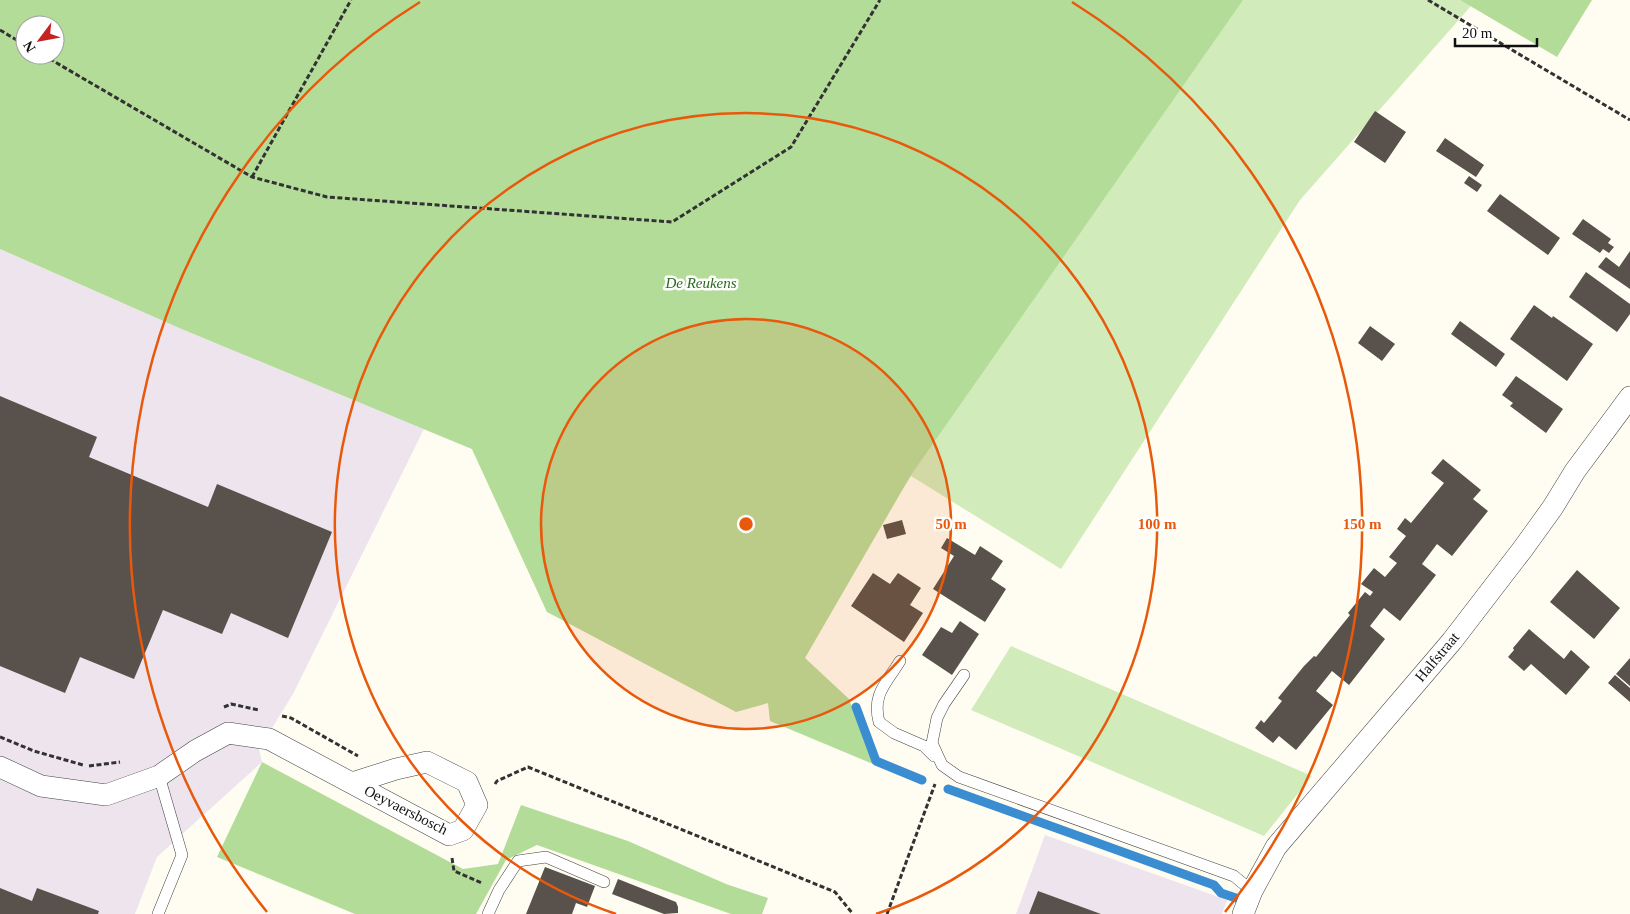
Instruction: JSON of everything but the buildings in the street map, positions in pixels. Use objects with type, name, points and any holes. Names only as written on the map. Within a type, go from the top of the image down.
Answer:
[{"type":"street","name":"Halfstraat","points":[[1243,914],[1252,891],[1276,847],[1452,640],[1554,507],[1575,471],[1630,397]]},
{"type":"street","name":"Oeyvaersbosch","points":[[0,767],[41,786],[106,795],[159,776],[195,751],[228,733],[269,739],[449,835],[463,830],[477,806],[466,782],[427,762],[396,769],[352,783]]},
{"type":"lane","points":[[900,661],[878,694],[876,708],[879,722],[894,733],[924,746],[942,765],[959,777],[1234,876],[1252,891]]},
{"type":"lane","points":[[942,765],[932,743],[936,718],[964,675]]},
{"type":"lane","points":[[158,914],[182,855],[159,776]]},
{"type":"lane","points":[[488,914],[498,890],[518,861],[546,857],[604,882]]},
{"type":"path","points":[[252,177],[351,0]]},
{"type":"path","points":[[60,65],[252,177],[327,197],[672,222],[791,147],[880,0]]},
{"type":"path","points":[[1428,0],[1630,120]]},
{"type":"path","points":[[0,30],[15,39]]},
{"type":"path","points":[[887,914],[942,765]]},
{"type":"path","points":[[477,806],[498,781],[528,767],[835,892],[853,914]]},
{"type":"path","points":[[449,835],[454,871],[498,890]]},
{"type":"shaded area","points":[[0,249],[177,327],[424,429],[293,694],[259,749],[262,762],[157,857],[135,914],[0,914]]},
{"type":"shaded area","points":[[1045,835],[1227,900],[1222,914],[1016,914]]},
{"type":"green space","name":"De Reukens","points":[[0,0],[1243,0],[911,475],[805,658],[849,699],[873,764],[770,721],[768,703],[736,712],[547,612],[472,449],[177,327],[0,249]]},
{"type":"green space","name":"De Reukens","points":[[346,0],[1460,0],[1471,6],[1300,200],[1061,569],[911,476],[793,660],[547,612],[472,449],[177,327],[252,177]]},
{"type":"green space","points":[[1460,0],[1592,0],[1557,57]]},
{"type":"green space","points":[[1011,646],[1312,776],[1264,836],[971,710]]},
{"type":"green space","points":[[262,762],[463,869],[498,864],[521,805],[628,841],[726,884],[768,898],[762,914],[731,914],[537,845],[506,860],[476,914],[355,914],[217,857]]},
{"type":"waterway","points":[[856,707],[876,761],[922,780]]},
{"type":"waterway","points":[[948,789],[1214,885],[1221,893],[1236,898]]}]
